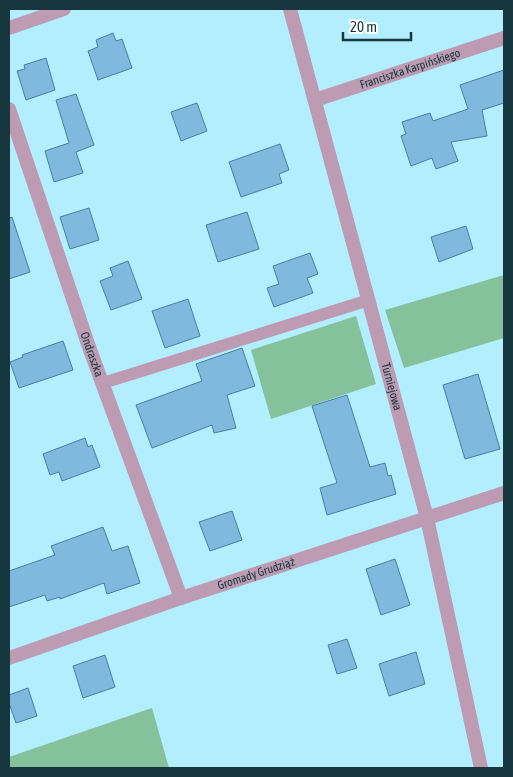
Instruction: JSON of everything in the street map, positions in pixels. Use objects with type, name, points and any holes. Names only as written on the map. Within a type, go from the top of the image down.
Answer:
[{"type":"street","points":[[9,28],[64,9]]},
{"type":"street","name":"Turniejowa","points":[[290,9],[427,518],[481,768]]},
{"type":"street","name":"Franciszka Karpińskiego","points":[[315,100],[504,38]]},
{"type":"street","name":"Ondraszka","points":[[9,109],[103,383],[181,598]]},
{"type":"street","name":"Gromady Grudziąż","points":[[9,658],[181,598],[504,493]]},
{"type":"lane","points":[[103,383],[368,300]]},
{"type":"green space","points":[[504,275],[504,338],[404,368],[385,310]]},
{"type":"green space","points":[[356,316],[376,384],[271,419],[251,350]]},
{"type":"green space","points":[[152,708],[169,768],[9,768],[9,757]]},
{"type":"building","points":[[113,33],[116,41],[122,39],[132,68],[98,80],[88,51],[98,47],[96,40]]},
{"type":"building","points":[[46,58],[55,90],[26,100],[17,71],[25,69],[24,65]]},
{"type":"building","points":[[504,70],[504,103],[482,110],[487,136],[451,142],[458,161],[436,169],[432,158],[411,166],[401,136],[406,134],[402,122],[430,113],[433,121],[468,109],[460,85]]},
{"type":"building","points":[[76,94],[94,145],[76,152],[83,173],[54,182],[45,151],[69,143],[56,100]]},
{"type":"building","points":[[197,103],[207,131],[181,141],[171,112]]},
{"type":"building","points":[[280,144],[289,170],[279,174],[282,183],[241,197],[229,162]]},
{"type":"building","points":[[89,208],[99,240],[70,249],[60,217]]},
{"type":"building","points":[[247,212],[259,249],[218,262],[206,225]]},
{"type":"building","points":[[12,217],[30,272],[9,279],[9,218]]},
{"type":"building","points":[[466,226],[473,249],[439,262],[431,237]]},
{"type":"building","points":[[310,253],[318,274],[307,278],[313,293],[274,307],[267,288],[279,284],[273,266]]},
{"type":"building","points":[[128,261],[142,299],[111,310],[100,281],[113,276],[110,268]]},
{"type":"building","points":[[188,299],[200,336],[165,348],[152,311]]},
{"type":"building","points":[[63,341],[73,370],[19,388],[10,362],[23,357],[22,355]]},
{"type":"building","points":[[242,348],[255,386],[227,395],[236,428],[214,433],[212,425],[152,448],[136,405],[202,381],[196,364]]},
{"type":"building","points":[[478,374],[500,449],[465,459],[443,385]]},
{"type":"building","points":[[347,395],[370,467],[385,463],[388,476],[391,475],[396,494],[327,515],[320,488],[337,483],[312,406]]},
{"type":"building","points":[[85,438],[88,447],[92,445],[100,467],[62,481],[59,472],[50,475],[43,454]]},
{"type":"building","points":[[232,511],[242,540],[210,551],[199,522]]},
{"type":"building","points":[[103,527],[112,551],[128,546],[140,583],[107,594],[104,583],[60,599],[60,597],[47,601],[45,595],[9,607],[9,571],[55,555],[51,546]]},
{"type":"building","points":[[395,559],[410,605],[381,615],[366,569]]},
{"type":"building","points":[[347,639],[357,668],[337,674],[328,645]]},
{"type":"building","points":[[416,652],[425,684],[389,696],[379,664]]},
{"type":"building","points":[[105,655],[115,687],[83,698],[73,666]]},
{"type":"building","points":[[28,688],[37,716],[16,723],[9,703],[9,695]]}]
